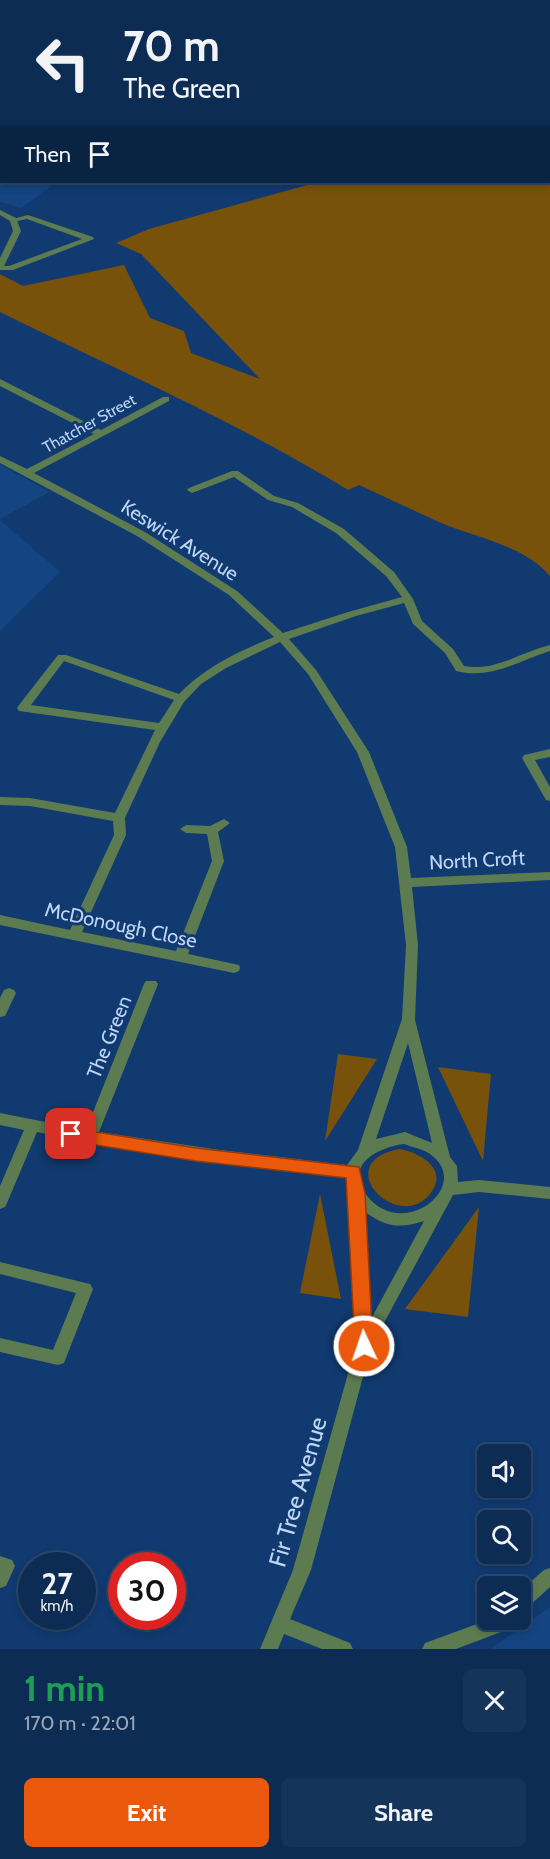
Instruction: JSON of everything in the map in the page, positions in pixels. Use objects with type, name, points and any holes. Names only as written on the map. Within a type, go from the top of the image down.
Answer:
[{"type":"street","points":[[0,212],[13,220],[17,231],[0,267],[10,268],[90,239],[28,217],[13,220]]},
{"type":"street","points":[[0,382],[101,434]]},
{"type":"street","name":"Thatcher Street","points":[[27,473],[166,399]]},
{"type":"street","name":"Keswick Avenue","points":[[0,459],[141,534],[204,572],[233,593],[283,639],[312,672],[363,752],[400,847],[407,883],[412,945],[409,1019]]},
{"type":"street","points":[[192,490],[235,473],[271,498],[295,505],[340,531],[390,574],[408,599],[417,622],[449,651],[460,669],[472,673],[518,662],[534,652],[550,648]]},
{"type":"street","points":[[74,935],[120,835],[119,818],[180,698],[202,677],[230,660],[351,613],[408,599]]},
{"type":"street","points":[[164,727],[22,708],[62,657],[180,698]]},
{"type":"street","points":[[550,753],[528,758],[550,797]]},
{"type":"street","points":[[0,801],[30,802],[119,818]]},
{"type":"street","points":[[186,829],[212,830],[224,823]]},
{"type":"street","points":[[180,957],[218,861],[212,830]]},
{"type":"street","name":"North Croft","points":[[407,883],[550,876]]},
{"type":"street","name":"McDonough Close","points":[[0,920],[234,968]]},
{"type":"street","name":"The Green","points":[[90,1138],[152,984]]},
{"type":"street","points":[[0,1012],[9,993]]},
{"type":"street","points":[[409,1019],[443,1158],[452,1178],[451,1189],[439,1207],[426,1215],[411,1219],[379,1214],[366,1205],[357,1193],[353,1172],[364,1151],[409,1019]]},
{"type":"street","points":[[0,1119],[90,1138],[196,1155],[353,1172]]},
{"type":"street","points":[[0,1203],[33,1126]]},
{"type":"street","points":[[364,1151],[383,1141],[405,1138],[426,1145],[443,1158]]},
{"type":"street","points":[[451,1189],[479,1186],[550,1193]]},
{"type":"street","name":"Fir Tree Avenue","points":[[357,1193],[364,1346]]},
{"type":"street","name":"Fir Tree Avenue","points":[[269,1649],[302,1570],[364,1346],[439,1207]]},
{"type":"street","points":[[0,1268],[86,1289],[58,1358],[0,1345]]},
{"type":"street","points":[[0,1564],[6,1566],[0,1580]]},
{"type":"street","points":[[531,1593],[550,1576]]},
{"type":"street","points":[[280,1624],[344,1649]]},
{"type":"street","points":[[431,1649],[484,1630]]},
{"type":"shaded area","points":[[0,183],[56,183],[21,208],[0,202]]},
{"type":"shaded area","points":[[314,183],[550,183],[550,576],[527,557],[499,543],[453,528],[359,485],[348,490],[220,419],[0,312],[0,274],[23,286],[124,265],[150,318],[184,331],[191,353],[260,379],[141,254],[116,243],[149,229]]},
{"type":"shaded area","points":[[0,465],[50,492],[0,519]]},
{"type":"shaded area","points":[[0,520],[60,572],[0,631]]},
{"type":"shaded area","points":[[338,1054],[377,1059],[325,1141]]},
{"type":"shaded area","points":[[438,1067],[491,1074],[483,1161]]},
{"type":"shaded area","points":[[399,1149],[423,1158],[435,1170],[437,1177],[435,1185],[430,1194],[417,1204],[402,1206],[387,1201],[376,1192],[369,1180],[369,1168],[379,1157]]},
{"type":"shaded area","points":[[320,1194],[341,1299],[300,1293]]},
{"type":"shaded area","points":[[479,1207],[468,1317],[405,1309]]},
{"type":"shaded area","points":[[549,1608],[550,1649],[490,1649],[517,1630],[531,1630],[531,1621]]},
{"type":"route","points":[[71,1134],[196,1155],[353,1172],[357,1193],[364,1346]]}]
